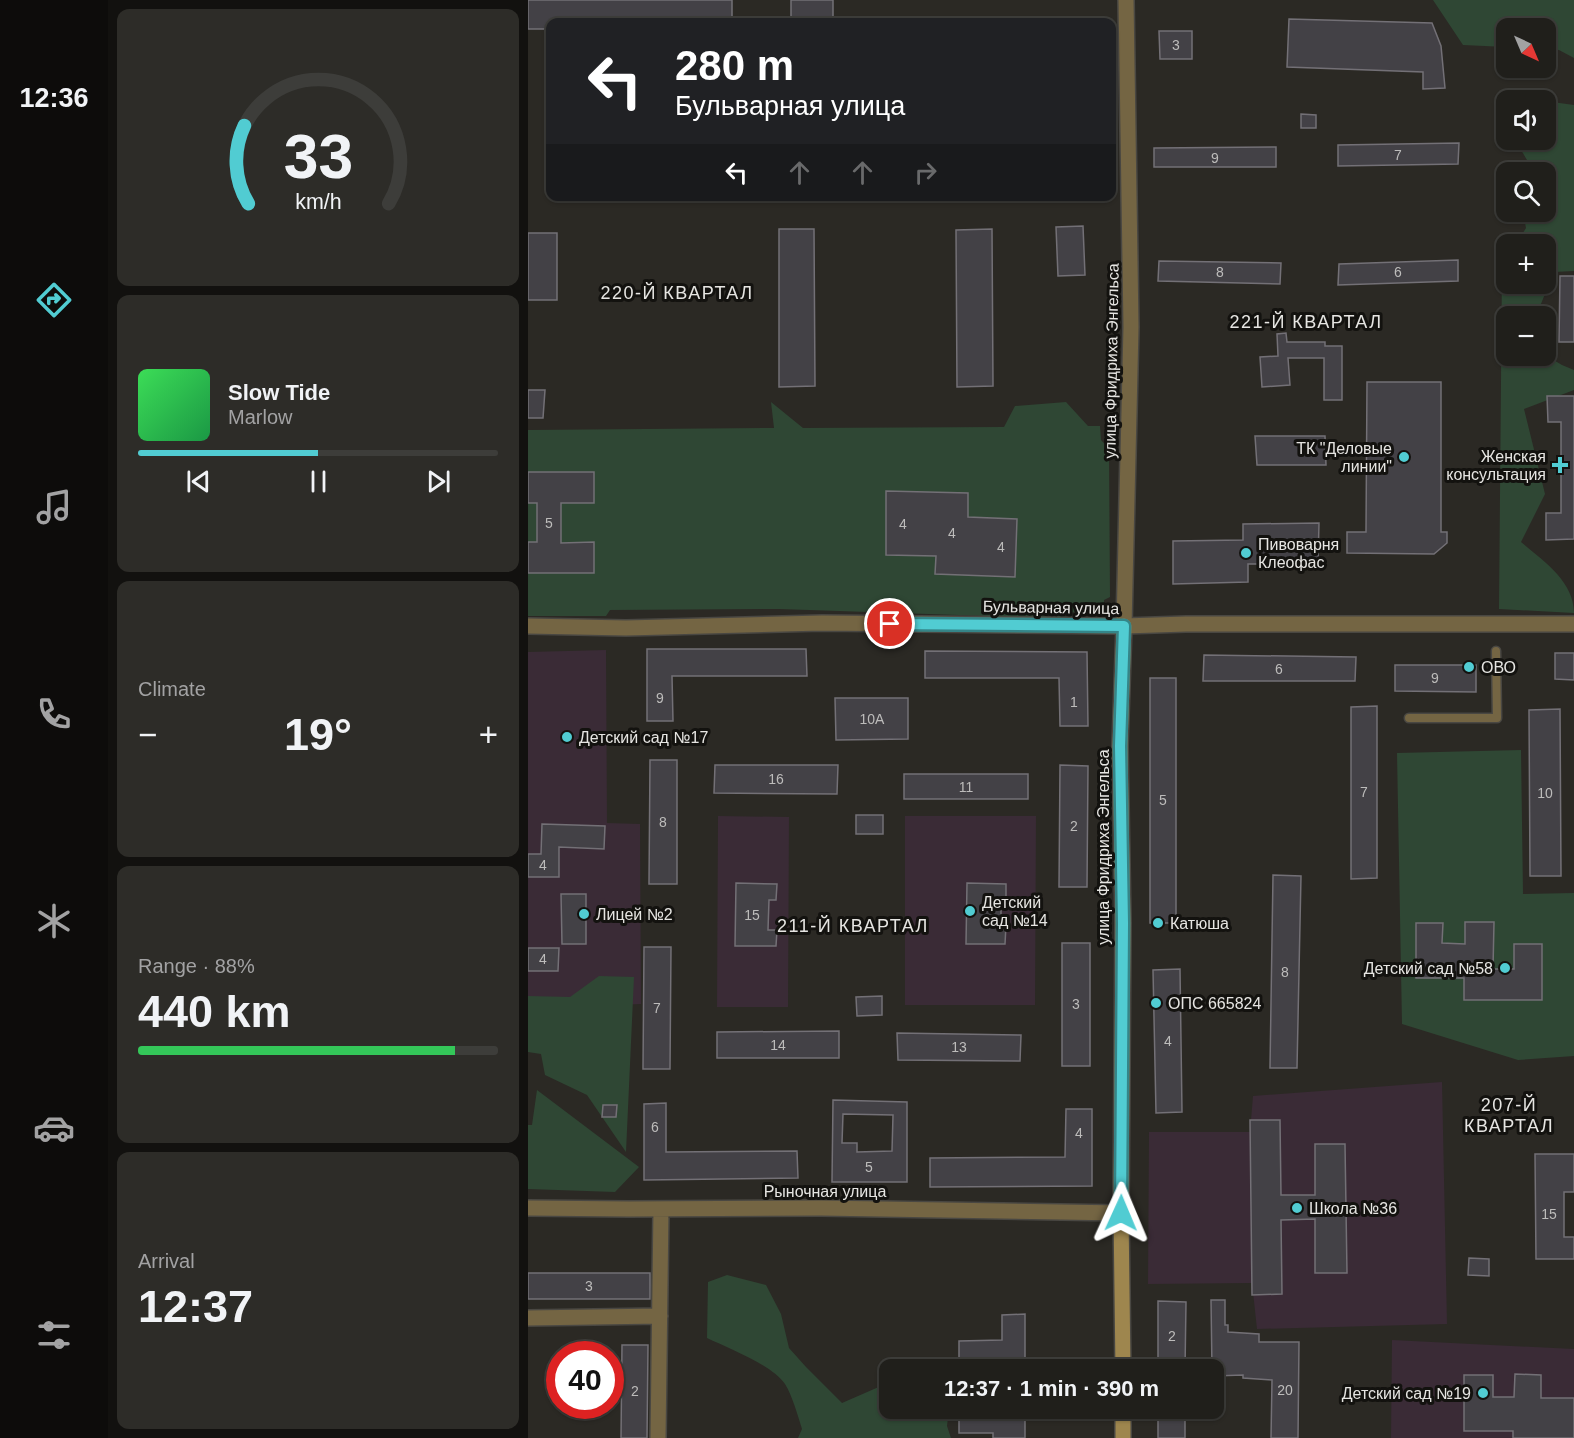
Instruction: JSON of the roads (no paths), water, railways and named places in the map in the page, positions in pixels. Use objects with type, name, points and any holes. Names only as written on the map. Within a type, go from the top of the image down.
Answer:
[{"type":"street","name":"улица Фридриха Энгельса","points":[[1123,1359],[1121,1213],[1123,923],[1120,746],[1131,327],[1125,0]]},
{"type":"street","name":"Бульварная улица","points":[[528,627],[822,623],[1124,626],[1574,624]]},
{"type":"street","name":"Рыночная улица","points":[[528,1208],[821,1208],[1121,1213]]},
{"type":"street","points":[[658,1438],[661,1209]]},
{"type":"street","points":[[528,1318],[660,1316]]},
{"type":"street","points":[[1123,1419],[1124,1438]]},
{"type":"lane","points":[[1409,718],[1497,718],[1496,651]]},
{"type":"place","name":"ТК \"Деловые линии\"","points":[[1404,457]]},
{"type":"place","name":"Женская консультация","points":[[1560,465]]},
{"type":"place","name":"Пивоварня Клеофас","points":[[1246,553]]},
{"type":"place","name":"ОВО","points":[[1469,667]]},
{"type":"place","name":"Детский сад №17","points":[[567,737]]},
{"type":"place","name":"Детский сад №14","points":[[970,911]]},
{"type":"place","name":"Лицей №2","points":[[584,914]]},
{"type":"place","name":"Катюша","points":[[1158,923]]},
{"type":"place","name":"Детский сад №58","points":[[1505,968]]},
{"type":"place","name":"ОПС 665824","points":[[1156,1003]]},
{"type":"place","name":"Школа №36","points":[[1297,1208]]},
{"type":"place","name":"Детский сад №19","points":[[1483,1393]]},
{"type":"district","name":"220-Й КВАРТАЛ","points":[[677,293]]},
{"type":"district","name":"221-Й КВАРТАЛ","points":[[1306,322]]},
{"type":"district","name":"211-Й КВАРТАЛ","points":[[853,926]]},
{"type":"district","name":"207-Й КВАРТАЛ","points":[[1509,1115]]}]
